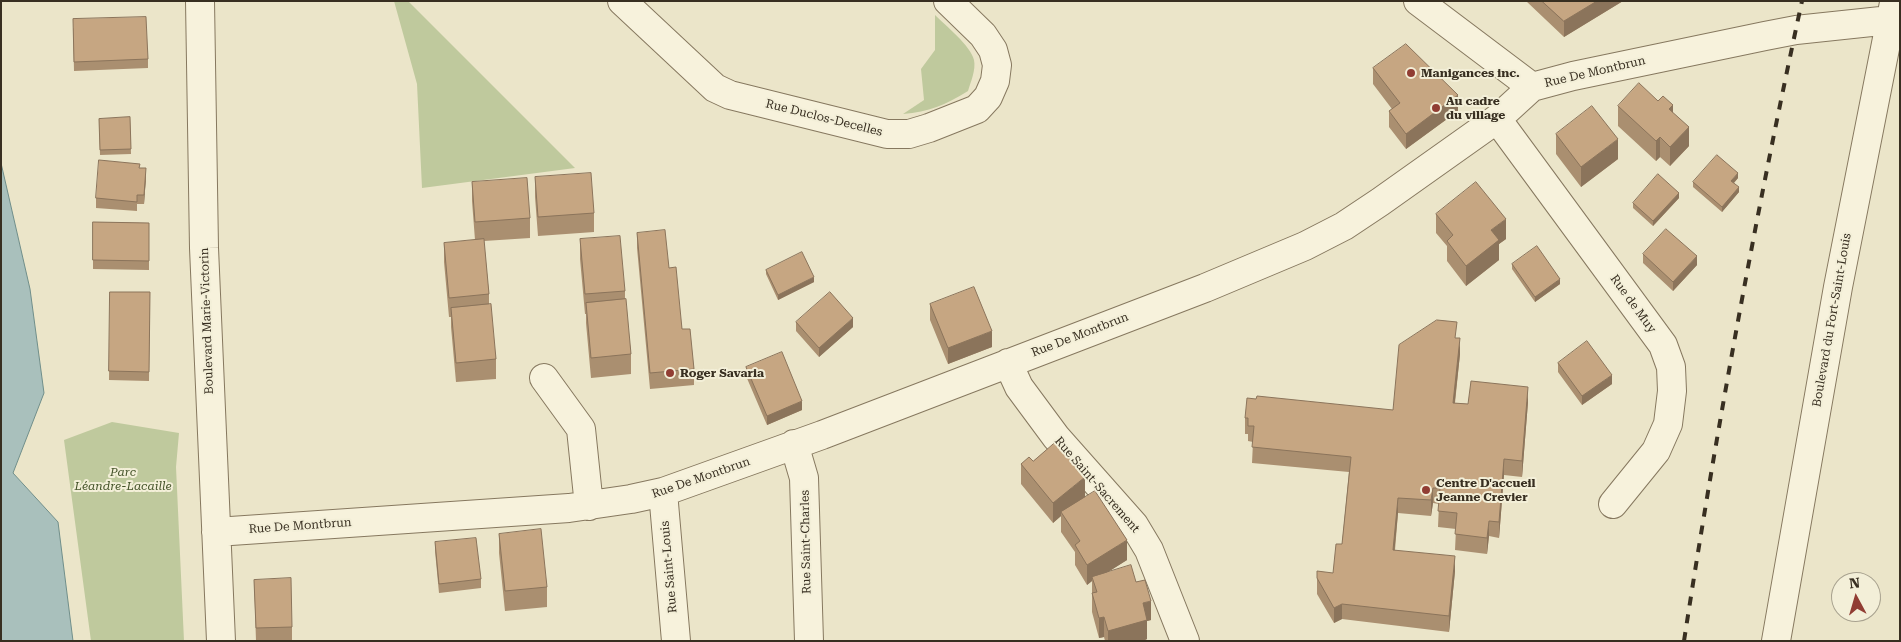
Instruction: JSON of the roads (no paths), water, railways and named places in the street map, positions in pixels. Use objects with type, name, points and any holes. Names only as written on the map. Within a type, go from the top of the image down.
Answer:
[{"type":"street","name":"Boulevard Marie-Victorin","points":[[200,1],[204,248],[221,641]]},
{"type":"street","name":"Rue Duclos-Decelles","points":[[629,3],[703,78],[722,92],[887,134],[909,134],[930,128],[977,109],[988,97],[995,81],[997,65],[993,50],[983,35],[948,1]]},
{"type":"street","points":[[1418,1],[1532,87]]},
{"type":"street","name":"Rue De Montbrun","points":[[216,532],[589,506],[663,492],[1008,363],[1213,284],[1305,246],[1344,226],[1497,120],[1532,87],[1574,76],[1765,36],[1895,13]]},
{"type":"street","name":"Boulevard du Fort-Saint-Louis","points":[[1776,641],[1838,287],[1895,13]]},
{"type":"street","name":"Rue de Muy","points":[[1497,120],[1663,344],[1671,367],[1672,391],[1668,424],[1656,451],[1613,504]]},
{"type":"street","name":"Rue Saint-Sacrement","points":[[1008,363],[1019,388],[1051,431],[1134,525],[1148,550],[1185,641]]},
{"type":"street","points":[[544,378],[581,429],[589,506]]},
{"type":"street","name":"Rue Saint-Charles","points":[[794,444],[804,478],[809,641]]},
{"type":"street","name":"Rue Saint-Louis","points":[[663,492],[676,641]]},
{"type":"water","points":[[1,163],[30,289],[44,393],[13,473],[58,522],[73,641],[1,641]]},
{"type":"railway","points":[[1684,641],[1738,320],[1802,1]]},
{"type":"place","name":"Manigances inc.","points":[[1411,73]]},
{"type":"place","name":"Au cadre du village","points":[[1436,108]]},
{"type":"place","name":"Roger Savaria","points":[[670,373]]},
{"type":"place","name":"Centre D'accueil Jeanne Crevier","points":[[1426,490]]},
{"type":"park label","name":"Parc Léandre-Lacaille","points":[[123,479]]}]
